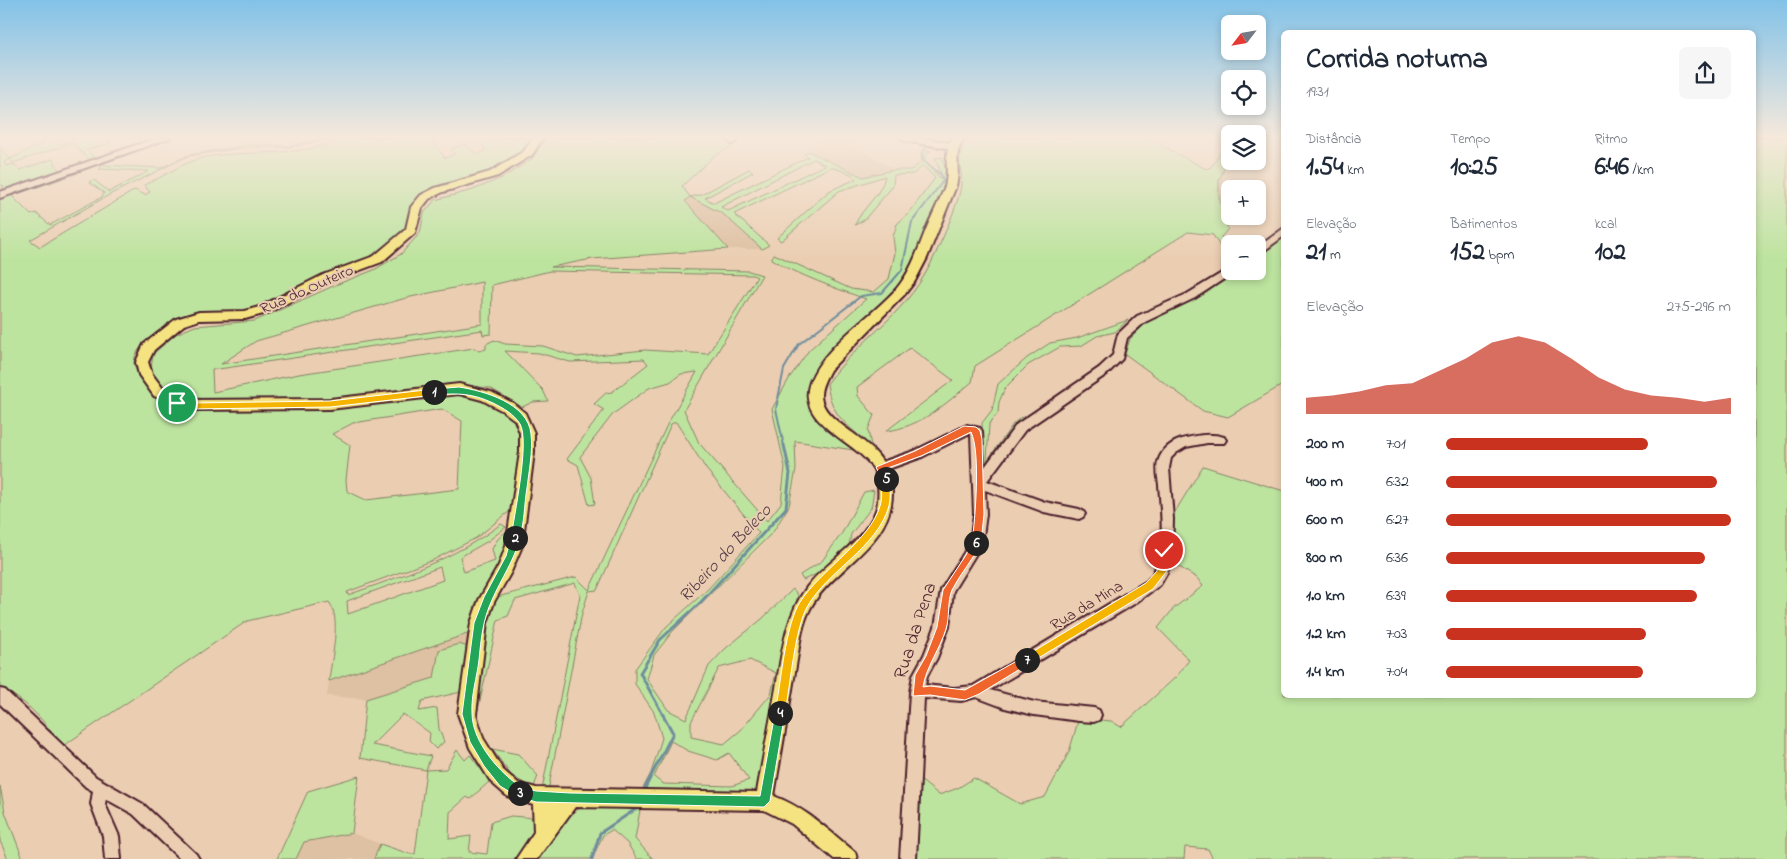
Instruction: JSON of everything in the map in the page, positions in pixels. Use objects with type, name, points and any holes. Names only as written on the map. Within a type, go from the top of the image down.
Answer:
[{"type":"main road","name":"Rua do Outeiro","points":[[480,178],[439,190],[425,197],[417,207],[411,230],[394,247],[378,259],[327,278],[263,310],[245,314],[199,316],[180,322],[149,347],[142,362],[146,376],[160,393],[184,405],[330,404],[459,390],[486,396],[508,407],[520,417],[527,433],[527,452],[514,546],[506,567],[487,600],[479,623],[467,714],[476,742],[497,776],[513,790],[524,795],[543,797],[764,801]]},
{"type":"main road","points":[[848,859],[803,820],[785,809],[764,801],[796,623],[803,605],[816,587],[863,540],[880,517],[885,504],[887,486],[880,467],[868,451],[823,414],[816,402],[815,387],[821,371],[894,300],[911,278],[952,178]]},
{"type":"main road","points":[[543,797],[541,812],[543,835]]},
{"type":"main road","points":[[525,859],[566,806],[570,798]]},
{"type":"street","points":[[0,195],[49,178]]},
{"type":"street","points":[[1266,244],[1281,233]]},
{"type":"street","points":[[1079,514],[1044,507],[979,483],[1021,427],[1103,371],[1118,356],[1122,337],[1141,319],[1190,296],[1221,277]]},
{"type":"street","name":"Rua da Pena","points":[[880,467],[918,454],[967,429],[976,431],[978,439],[980,514],[976,544],[970,558],[947,590],[942,627],[930,658],[920,675],[917,692],[908,818],[908,859]]},
{"type":"street","name":"Rua da Mina","points":[[976,691],[1129,600],[1149,586],[1161,572],[1168,522],[1164,463],[1176,446],[1212,438],[1220,440]]},
{"type":"street","points":[[917,692],[930,690],[956,695],[976,691],[1006,701],[1044,710],[1094,715]]},
{"type":"street","points":[[0,695],[91,782],[138,809],[191,859]]},
{"type":"street","points":[[101,787],[98,804],[111,836],[113,859]]},
{"type":"shaded area","points":[[690,197],[723,214],[762,249],[728,249],[685,200]]},
{"type":"shaded area","points":[[470,633],[464,676],[435,678],[366,699],[327,696],[329,681]]},
{"type":"shaded area","points":[[352,833],[380,844],[374,859],[296,859],[304,842]]},
{"type":"green space","points":[[0,178],[45,178],[0,193],[4,186],[0,185]]},
{"type":"green space","points":[[56,178],[63,178],[12,196],[31,215],[36,213],[50,225],[102,197],[104,193],[89,182],[94,180],[109,192],[136,178],[143,178],[109,195],[30,240],[40,247],[135,190],[145,195],[150,192],[144,185],[158,178],[474,178],[432,189],[404,231],[376,257],[316,279],[262,307],[185,316],[174,321],[145,342],[135,357],[134,362],[141,380],[157,400],[166,407],[185,411],[321,410],[454,393],[483,399],[512,415],[522,432],[515,507],[476,538],[433,560],[347,592],[348,595],[427,566],[465,547],[501,524],[506,527],[488,541],[460,557],[464,572],[495,561],[492,549],[497,540],[512,525],[503,560],[491,585],[474,607],[478,609],[470,633],[329,681],[335,618],[329,602],[247,621],[63,746],[27,705],[10,693],[0,689],[0,197]],"holes":[[[442,409],[462,421],[459,489],[366,500],[347,491],[346,480],[350,445],[332,434],[353,423]],[[440,567],[443,580],[348,614],[347,601]]]},
{"type":"green space","points":[[501,178],[690,178],[682,186],[690,197],[685,201],[728,249],[592,259],[551,267],[749,271],[762,275],[684,410],[699,443],[767,521],[781,503],[785,467],[772,409],[790,377],[809,350],[866,299],[806,276],[771,259],[774,254],[851,289],[874,292],[889,279],[895,253],[893,237],[897,224],[909,213],[935,178],[948,178],[949,181],[927,239],[906,280],[887,301],[828,355],[810,384],[808,397],[815,412],[860,451],[795,441],[796,469],[789,506],[773,532],[673,631],[654,655],[647,679],[668,710],[686,719],[709,666],[725,649],[762,619],[793,589],[798,595],[791,620],[762,785],[754,792],[642,790],[651,773],[662,738],[654,712],[635,684],[635,669],[666,627],[708,589],[759,533],[706,469],[676,422],[671,424],[597,590],[589,591],[582,613],[548,791],[542,790],[580,595],[575,583],[515,600],[508,616],[498,620],[478,710],[474,710],[486,616],[493,598],[576,577],[589,590],[668,423],[697,372],[681,374],[670,382],[649,388],[613,414],[580,457],[591,478],[595,504],[589,505],[578,465],[567,459],[604,410],[594,404],[606,393],[612,392],[648,364],[644,359],[570,362],[539,353],[505,351],[543,390],[548,401],[533,402],[522,407],[490,388],[450,384],[332,399],[204,401],[177,396],[157,381],[151,369],[153,354],[176,334],[195,326],[255,321],[374,270],[401,254],[420,233],[424,213],[435,200],[473,190]],"holes":[[[550,271],[753,275],[757,277],[708,354],[645,350],[577,357],[543,346],[505,344],[494,340],[486,344],[486,349],[479,351],[474,348],[299,374],[213,392],[212,370],[482,330],[483,335],[491,334],[492,285]],[[482,282],[482,324],[221,364],[256,341],[406,298]],[[750,660],[776,673],[771,694],[741,730],[724,744],[691,737],[691,722],[719,668]],[[671,741],[688,751],[717,760],[729,753],[749,780],[732,786],[663,784],[654,777]]]},
{"type":"green space","points":[[732,178],[742,178],[705,198],[714,203],[765,178],[777,178],[721,207],[728,211],[797,178],[808,178],[734,214],[769,245],[762,249],[723,214],[690,197],[701,195]]},
{"type":"green space","points":[[879,178],[839,191],[781,241],[777,238],[829,191],[856,179]]},
{"type":"green space","points":[[884,178],[894,178],[893,186],[864,220],[855,225],[862,212],[883,183]]},
{"type":"green space","points":[[961,178],[1220,178],[1221,225],[1227,225],[1228,229],[1221,235],[1221,248],[1213,235],[1188,232],[975,366],[972,382],[932,413],[910,425],[886,431],[953,380],[910,348],[857,387],[858,396],[874,415],[868,430],[871,446],[848,426],[837,413],[829,396],[827,384],[853,354],[907,300],[918,285],[943,238],[960,192]]},
{"type":"green space","points":[[1756,178],[1787,178],[1787,859],[1213,859],[1208,849],[1185,847],[1184,859],[915,859],[918,778],[939,795],[958,788],[974,778],[1020,804],[1045,797],[1069,752],[1079,718],[1111,721],[1121,727],[1177,676],[1189,660],[1158,628],[1174,608],[1203,586],[1197,578],[1168,560],[1173,515],[1203,466],[1281,490],[1281,698],[1756,698]]},
{"type":"green space","points":[[1281,237],[1281,386],[1228,417],[1203,411],[1125,354],[1130,339],[1150,319],[1204,294],[1223,280],[1266,280],[1266,249]]},
{"type":"green space","points":[[1128,320],[1115,332],[1097,336],[1081,346],[1060,347],[1028,365],[1005,388],[999,402],[998,413],[989,424],[987,461],[1013,424],[1021,417],[1025,420],[988,467],[984,467],[982,423],[992,410],[998,384],[1027,358],[1050,343],[1077,338]]},
{"type":"green space","points":[[874,490],[871,508],[851,534],[849,546],[828,569],[803,580],[800,575],[822,561],[842,533],[864,492]]},
{"type":"green space","points":[[459,644],[468,647],[461,692],[422,701],[419,711],[437,708],[439,729],[444,742],[436,749],[429,742],[430,733],[403,714],[372,745],[431,756],[426,770],[360,758],[366,699],[434,678],[439,650]]},
{"type":"green space","points":[[492,749],[518,754],[538,776],[533,789],[511,775]]},
{"type":"green space","points":[[457,750],[465,760],[470,755],[490,781],[470,799],[467,797],[450,812],[449,839],[471,836],[469,852],[487,854],[491,822],[511,816],[536,818],[533,834],[518,859],[374,859],[380,844],[415,854],[426,770],[446,769]]},
{"type":"green space","points":[[359,776],[352,833],[304,842],[296,859],[277,859],[308,791]]},
{"type":"green space","points":[[0,786],[5,812],[23,859],[8,859],[0,841]]},
{"type":"green space","points":[[600,806],[640,810],[635,839],[653,859],[637,859],[627,843],[612,830],[603,835],[592,859],[533,859],[557,826],[580,808]]},
{"type":"waterway","name":"Ribeiro do Beleco","points":[[784,446],[776,409],[784,369],[799,344],[861,296],[882,293],[902,270],[912,222],[943,181],[942,178]]},
{"type":"waterway","name":"Ribeiro do Beleco","points":[[645,788],[673,733],[640,673],[660,640],[701,602],[786,508],[790,473],[784,445]]},
{"type":"waterway","name":"Ribeiro do Beleco","points":[[592,859],[600,833],[639,807]]},
{"type":"route","points":[[177,403],[192,406],[330,404],[468,390],[486,396],[508,407],[520,417],[526,427],[528,439],[514,546],[506,567],[482,610],[476,637],[467,714],[476,742],[487,763],[497,776],[513,790],[524,795],[536,797],[764,801],[796,623],[803,605],[816,587],[863,540],[880,517],[885,504],[887,486],[880,467],[918,454],[967,429],[976,431],[978,439],[980,514],[976,544],[970,558],[947,590],[942,627],[930,658],[920,675],[917,692],[930,690],[965,695],[976,691],[1129,600],[1149,586],[1161,572],[1164,550]]}]
